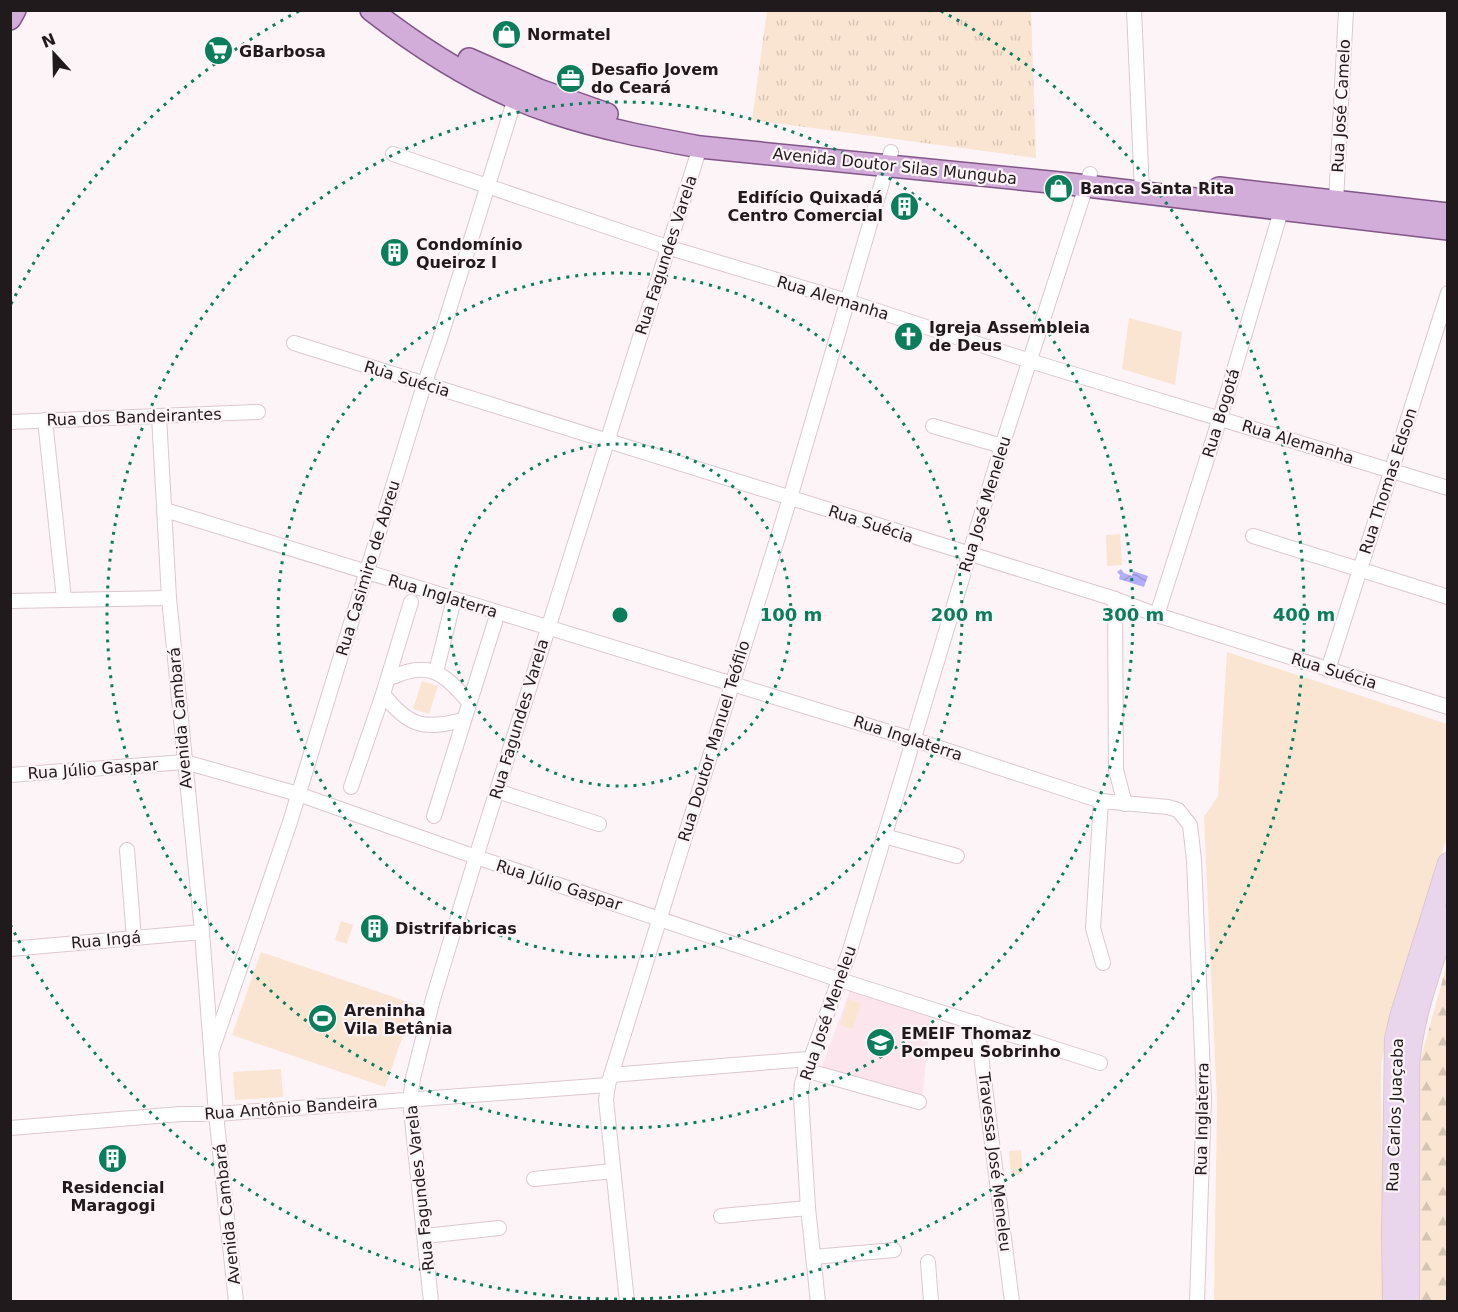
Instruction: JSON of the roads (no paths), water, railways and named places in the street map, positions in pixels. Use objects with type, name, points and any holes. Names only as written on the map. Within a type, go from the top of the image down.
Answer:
[{"type":"main road","points":[[10,20],[15,10]]},
{"type":"main road","name":"Avenida Doutor Silas Munguba","points":[[372,10],[409,38],[456,68],[517,90],[677,130],[890,159],[1142,186],[1336,201],[1448,214]]},
{"type":"main road","name":"Avenida Doutor Silas Munguba","points":[[394,10],[461,56],[552,112],[604,128],[700,147],[890,159]]},
{"type":"main road","name":"Avenida Doutor Silas Munguba","points":[[1142,186],[1281,211],[1448,229]]},
{"type":"street","points":[[1134,10],[1142,186]]},
{"type":"street","name":"Rua José Camelo","points":[[1336,201],[1346,10]]},
{"type":"street","name":"Rua Casimiro de Abreu","points":[[214,1020],[298,794],[517,90]]},
{"type":"street","name":"Rua Fagundes Varela","points":[[431,1302],[410,1100],[413,1078],[476,857],[700,147]]},
{"type":"street","name":"Rua Alemanha","points":[[393,154],[667,247],[847,301],[1030,361],[1448,488]]},
{"type":"street","name":"Rua Doutor Manuel Teófilo","points":[[627,1302],[606,1100],[610,1080],[790,498],[890,159]]},
{"type":"street","name":"Rua José Meneleu","points":[[818,1302],[808,1208],[801,1096],[807,1065],[850,950],[1002,446],[1088,180]]},
{"type":"street","name":"Rua Bogotá","points":[[1157,615],[1220,418],[1281,211]]},
{"type":"street","name":"Rua Thomas Edson","points":[[1329,670],[1448,293]]},
{"type":"street","name":"Rua Suécia","points":[[294,343],[1115,599],[1157,615],[1448,707]]},
{"type":"street","name":"Rua dos Bandeirantes","points":[[10,422],[258,412]]},
{"type":"street","name":"Avenida Cambará","points":[[159,416],[169,598],[202,932],[214,1020],[211,1053],[236,1302]]},
{"type":"street","points":[[45,420],[64,599]]},
{"type":"street","points":[[933,426],[1002,446]]},
{"type":"street","name":"Rua Inglaterra","points":[[165,510],[915,740],[1101,801],[1168,807],[1178,810],[1190,825],[1194,860],[1204,1089],[1197,1302]]},
{"type":"street","points":[[1253,536],[1448,597]]},
{"type":"street","points":[[10,601],[169,598]]},
{"type":"street","points":[[436,672],[454,599]]},
{"type":"street","points":[[1115,599],[1116,770],[1125,804]]},
{"type":"street","points":[[351,787],[388,679],[411,602]]},
{"type":"street","points":[[434,816],[495,622]]},
{"type":"street","points":[[388,679],[401,673],[422,669],[436,672],[453,683],[469,702]]},
{"type":"street","points":[[383,694],[394,707],[419,724],[430,726],[463,720]]},
{"type":"street","name":"Rua Júlio Gaspar","points":[[10,775],[184,762],[298,794],[476,857],[840,980],[1100,1063]]},
{"type":"street","points":[[497,791],[599,824]]},
{"type":"street","points":[[1101,801],[1093,928],[1103,963]]},
{"type":"street","points":[[884,836],[957,856]]},
{"type":"street","points":[[127,850],[134,938]]},
{"type":"street","name":"Rua Carlos Juaçaba","points":[[1409,1302],[1400,1233],[1395,1039],[1448,863]]},
{"type":"street","name":"Rua Carlos Juaçaba","points":[[1393,1302],[1400,1233],[1410,1044],[1448,917]]},
{"type":"street","name":"Rua Ingá","points":[[10,949],[202,932]]},
{"type":"street","name":"Travessa José Meneleu","points":[[977,1023],[1012,1302]]},
{"type":"street","points":[[807,1065],[919,1102]]},
{"type":"street","name":"Rua Antônio Bandeira","points":[[10,1128],[181,1114],[216,1114],[410,1100],[610,1080],[807,1065]]},
{"type":"street","points":[[534,1179],[613,1171]]},
{"type":"street","points":[[721,1216],[808,1208]]},
{"type":"street","points":[[424,1236],[499,1228]]},
{"type":"street","points":[[813,1257],[894,1250]]},
{"type":"street","points":[[927,1262],[931,1302]]},
{"type":"water","points":[[1121,569],[1132,576],[1133,571],[1148,576],[1144,587],[1119,579],[1120,575],[1117,572]]},
{"type":"place","name":"Normatel","points":[[506,34]]},
{"type":"place","name":"GBarbosa","points":[[218,51]]},
{"type":"place","name":"Desafio Jovem do Ceará","points":[[570,78]]},
{"type":"place","name":"Banca Santa Rita","points":[[1059,188]]},
{"type":"place","name":"Edifício Quixadá Centro Comercial","points":[[904,206]]},
{"type":"place","name":"Condomínio Queiroz I","points":[[395,253]]},
{"type":"place","name":"Igreja Assembleia de Deus","points":[[908,336]]},
{"type":"place","name":"Distrifabricas","points":[[374,928]]},
{"type":"place","name":"Areninha Vila Betânia","points":[[323,1019]]},
{"type":"place","name":"EMEIF Thomaz Pompeu Sobrinho","points":[[880,1042]]},
{"type":"place","name":"Residencial Maragogi","points":[[113,1159]]}]
